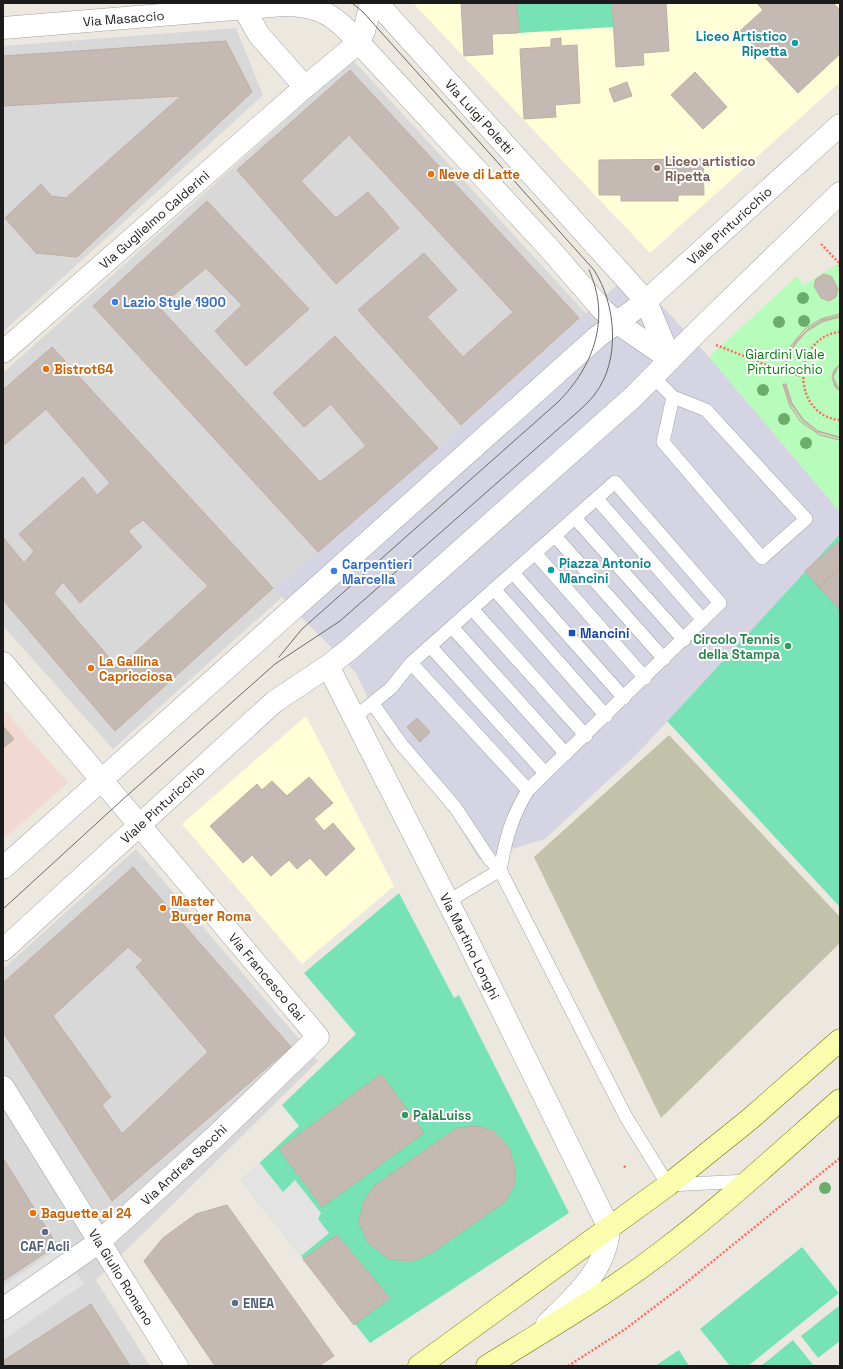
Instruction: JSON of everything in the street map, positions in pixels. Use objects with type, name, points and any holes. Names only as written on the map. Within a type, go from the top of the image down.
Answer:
[{"type":"main road","points":[[419,1366],[668,1185],[750,1119],[840,1040]]},
{"type":"main road","points":[[487,1366],[530,1340],[646,1264],[749,1181],[840,1100]]},
{"type":"street","points":[[371,3],[366,24],[358,43],[616,322],[670,359]]},
{"type":"street","name":"Via Luigi Poletti","points":[[377,3],[646,300]]},
{"type":"street","name":"Via Masaccio","points":[[3,28],[242,6],[283,4],[318,9],[337,20],[358,43]]},
{"type":"street","points":[[242,6],[259,35],[305,87]]},
{"type":"street","name":"Via Guglielmo Calderini","points":[[3,352],[305,87],[358,43]]},
{"type":"street","name":"Viale Pinturicchio","points":[[616,322],[646,300],[840,125]]},
{"type":"street","points":[[328,666],[350,649],[633,397],[840,193]]},
{"type":"street","points":[[646,300],[670,359]]},
{"type":"street","points":[[3,868],[305,600],[596,338],[616,322]]},
{"type":"street","name":"Via Francesco Gai","points":[[3,663],[318,1037]]},
{"type":"street","name":"Viale Pinturicchio","points":[[3,950],[274,702],[328,666]]},
{"type":"street","name":"Via Martino Longhi","points":[[328,666],[448,902],[609,1228]]},
{"type":"street","name":"Via Andrea Sacchi","points":[[3,1309],[99,1242],[218,1134],[318,1037]]},
{"type":"street","name":"Via Giulio Romano","points":[[3,1087],[177,1366]]},
{"type":"street","points":[[530,1340],[573,1299],[596,1271],[608,1245],[609,1228]]},
{"type":"lane","points":[[653,376],[673,397],[706,410],[806,519],[762,558],[663,442],[673,397]]},
{"type":"lane","points":[[354,718],[391,688],[412,663],[430,646],[615,482],[720,603],[586,736],[528,790],[511,822],[505,842],[500,870],[448,902]]},
{"type":"lane","points":[[596,499],[703,620]]},
{"type":"lane","points":[[575,518],[684,640]]},
{"type":"lane","points":[[555,536],[664,659]]},
{"type":"lane","points":[[535,553],[645,678]]},
{"type":"lane","points":[[513,573],[624,698]]},
{"type":"lane","points":[[494,590],[606,716]]},
{"type":"lane","points":[[472,609],[586,736]]},
{"type":"lane","points":[[452,627],[566,754]]},
{"type":"lane","points":[[430,646],[545,773]]},
{"type":"lane","points":[[412,663],[528,790]]},
{"type":"lane","points":[[373,704],[401,744],[455,807],[490,860],[500,870],[626,1117],[668,1185],[749,1181]]},
{"type":"path","points":[[805,226],[839,263],[840,270]]},
{"type":"path","points":[[840,332],[822,338],[811,348],[804,361],[802,376],[804,390],[811,404],[822,414],[840,420]]},
{"type":"path","points":[[711,342],[784,372],[802,376]]},
{"type":"path","points":[[568,1366],[624,1330],[840,1158]]},
{"type":"shaded area","name":"Liceo artistico Ripetta","points":[[413,3],[840,3],[840,82],[650,253]]},
{"type":"shaded area","points":[[236,28],[263,95],[3,332],[3,46]]},
{"type":"shaded area","points":[[353,60],[591,319],[113,749],[3,626],[3,373]]},
{"type":"shaded area","name":"Piazza Antonio Mancini","points":[[631,272],[709,357],[840,512],[840,534],[638,753],[545,839],[479,859],[445,803],[387,738],[356,673],[273,588],[318,552],[438,448]]},
{"type":"shaded area","points":[[3,709],[68,783],[3,839]]},
{"type":"shaded area","points":[[306,716],[394,886],[302,964],[182,824]]},
{"type":"shaded area","points":[[669,735],[840,917],[840,943],[661,1118],[534,857]]},
{"type":"shaded area","points":[[136,849],[318,1061],[96,1280],[150,1366],[3,1366],[3,969]]},
{"type":"shaded area","points":[[259,1162],[283,1192],[295,1180],[321,1213],[318,1219],[329,1233],[301,1256],[241,1180]]},
{"type":"shaded area","points":[[63,1245],[69,1254],[3,1300],[3,1286]]},
{"type":"shaded area","points":[[77,1273],[84,1284],[3,1340],[3,1322]]},
{"type":"green space","points":[[517,3],[612,3],[614,27],[519,33]]},
{"type":"green space","name":"Giardini Viale Pinturicchio","points":[[839,263],[840,512],[709,357],[797,276],[804,285]]},
{"type":"green space","name":"Circolo Tennis della Stampa","points":[[840,533],[840,907],[667,721]]},
{"type":"green space","name":"PalaLuiss","points":[[399,893],[454,998],[459,995],[569,1213],[370,1343],[241,1180],[299,1126],[282,1105],[356,1034],[304,973]]},
{"type":"green space","points":[[802,1247],[839,1293],[748,1366],[730,1366],[700,1329]]},
{"type":"green space","points":[[840,1305],[840,1341],[818,1358],[801,1336]]},
{"type":"green space","points":[[793,1340],[814,1366],[761,1366]]},
{"type":"green space","points":[[679,1350],[689,1366],[655,1366]]},
{"type":"building","points":[[461,3],[517,3],[519,33],[492,34],[493,54],[464,56]]},
{"type":"building","points":[[612,3],[666,3],[669,51],[643,53],[644,65],[616,67]]},
{"type":"building","name":"Liceo Artistico Ripetta","points":[[757,3],[833,3],[840,10],[840,54],[798,93],[740,31],[763,10]]},
{"type":"building","points":[[561,38],[561,46],[577,45],[580,103],[555,105],[556,117],[524,119],[520,49],[551,47],[551,39]]},
{"type":"building","points":[[226,41],[252,92],[77,257],[36,253],[5,218],[41,184],[51,196],[66,198],[181,96],[3,106],[3,56]]},
{"type":"building","points":[[350,70],[579,318],[461,425],[358,310],[424,253],[457,290],[427,317],[463,357],[513,312],[349,135],[301,181],[336,218],[368,192],[399,228],[336,284],[237,170]]},
{"type":"building","points":[[695,72],[727,107],[703,129],[671,95]]},
{"type":"building","points":[[627,82],[632,96],[614,102],[609,89]]},
{"type":"building","points":[[703,159],[704,195],[678,195],[678,201],[621,201],[621,195],[599,195],[599,160]]},
{"type":"building","points":[[207,201],[309,309],[246,366],[215,331],[242,305],[206,268],[159,307],[320,482],[366,446],[331,404],[304,427],[273,393],[335,336],[438,448],[318,552],[93,306]]},
{"type":"building","points":[[824,274],[832,277],[838,289],[836,297],[829,301],[821,298],[814,286],[816,279]]},
{"type":"building","points":[[840,314],[840,317],[822,322],[806,332],[795,345],[788,361],[785,361],[791,346],[805,329],[821,319]]},
{"type":"building","points":[[840,314],[840,316],[822,320],[808,329],[795,342],[787,360],[785,359],[791,346],[805,329],[821,319]]},
{"type":"building","points":[[52,347],[273,588],[115,731],[3,600],[3,537],[24,563],[34,551],[19,534],[83,477],[97,495],[110,483],[46,409],[3,446],[3,390]],"holes":[[[143,520],[208,586],[118,668],[54,593],[63,582],[80,603],[142,547],[128,531]]]},
{"type":"building","points":[[840,364],[833,377],[840,391],[835,387],[832,377],[834,370]]},
{"type":"building","points":[[783,384],[786,384],[792,403],[803,419],[818,431],[840,437],[840,440],[820,435],[801,422],[790,406]]},
{"type":"building","points":[[783,384],[791,404],[803,421],[818,432],[840,438],[840,440],[820,435],[801,422],[790,406]]},
{"type":"building","points":[[838,542],[840,544],[840,567],[819,587],[805,571]]},
{"type":"building","points":[[840,567],[840,610],[819,587]]},
{"type":"building","points":[[417,718],[430,732],[420,742],[407,727]]},
{"type":"building","points":[[3,726],[14,739],[3,748]]},
{"type":"building","points":[[309,777],[333,803],[314,819],[324,831],[333,823],[355,849],[326,876],[310,858],[297,869],[289,860],[271,876],[252,855],[243,863],[210,826],[257,784],[262,790],[272,781],[287,796]]},
{"type":"building","points":[[133,867],[291,1047],[112,1201],[3,1032],[3,983]],"holes":[[[128,947],[143,960],[136,967],[208,1052],[122,1134],[102,1105],[111,1097],[53,1016]]]},
{"type":"building","points":[[381,1074],[424,1133],[322,1207],[279,1149]]},
{"type":"building","points":[[476,1126],[494,1131],[510,1149],[515,1169],[514,1186],[505,1202],[430,1254],[412,1261],[389,1259],[368,1243],[359,1223],[363,1203],[374,1186],[457,1128]]},
{"type":"building","points":[[3,1158],[57,1245],[3,1281]]},
{"type":"building","name":"ENEA","points":[[227,1205],[334,1356],[319,1366],[215,1366],[144,1261],[163,1238],[196,1214]]},
{"type":"building","points":[[337,1235],[390,1298],[354,1325],[303,1259]]},
{"type":"building","points":[[91,1304],[130,1366],[3,1366],[3,1361]]},
{"type":"tram line","points":[[3,909],[121,801],[275,664],[340,621],[585,405],[595,394],[609,365],[612,349],[611,315],[607,299],[594,270],[363,12],[352,3]]},
{"type":"tram line","points":[[279,657],[302,629],[558,402],[571,388],[589,357],[595,340],[598,323],[598,306],[595,288],[589,270]]},
{"type":"place","name":"Liceo Artistico Ripetta","points":[[795,43]]},
{"type":"place","name":"Liceo artistico Ripetta","points":[[657,168]]},
{"type":"place","name":"Neve di Latte","points":[[431,174]]},
{"type":"place","name":"Lazio Style 1900","points":[[115,302]]},
{"type":"place","name":"Bistrot64","points":[[46,369]]},
{"type":"place","name":"Piazza Antonio Mancini","points":[[551,570]]},
{"type":"place","name":"Carpentieri Marcella","points":[[334,571]]},
{"type":"place","name":"Mancini","points":[[572,633]]},
{"type":"place","name":"Circolo Tennis della Stampa","points":[[788,646]]},
{"type":"place","name":"La Gallina Capricciosa","points":[[91,668]]},
{"type":"place","name":"Master Burger Roma","points":[[163,908]]},
{"type":"place","name":"PalaLuiss","points":[[405,1115]]},
{"type":"place","name":"Baguette al 24","points":[[33,1213]]},
{"type":"place","name":"CAF Acli","points":[[45,1232]]},
{"type":"place","name":"ENEA","points":[[235,1303]]}]
